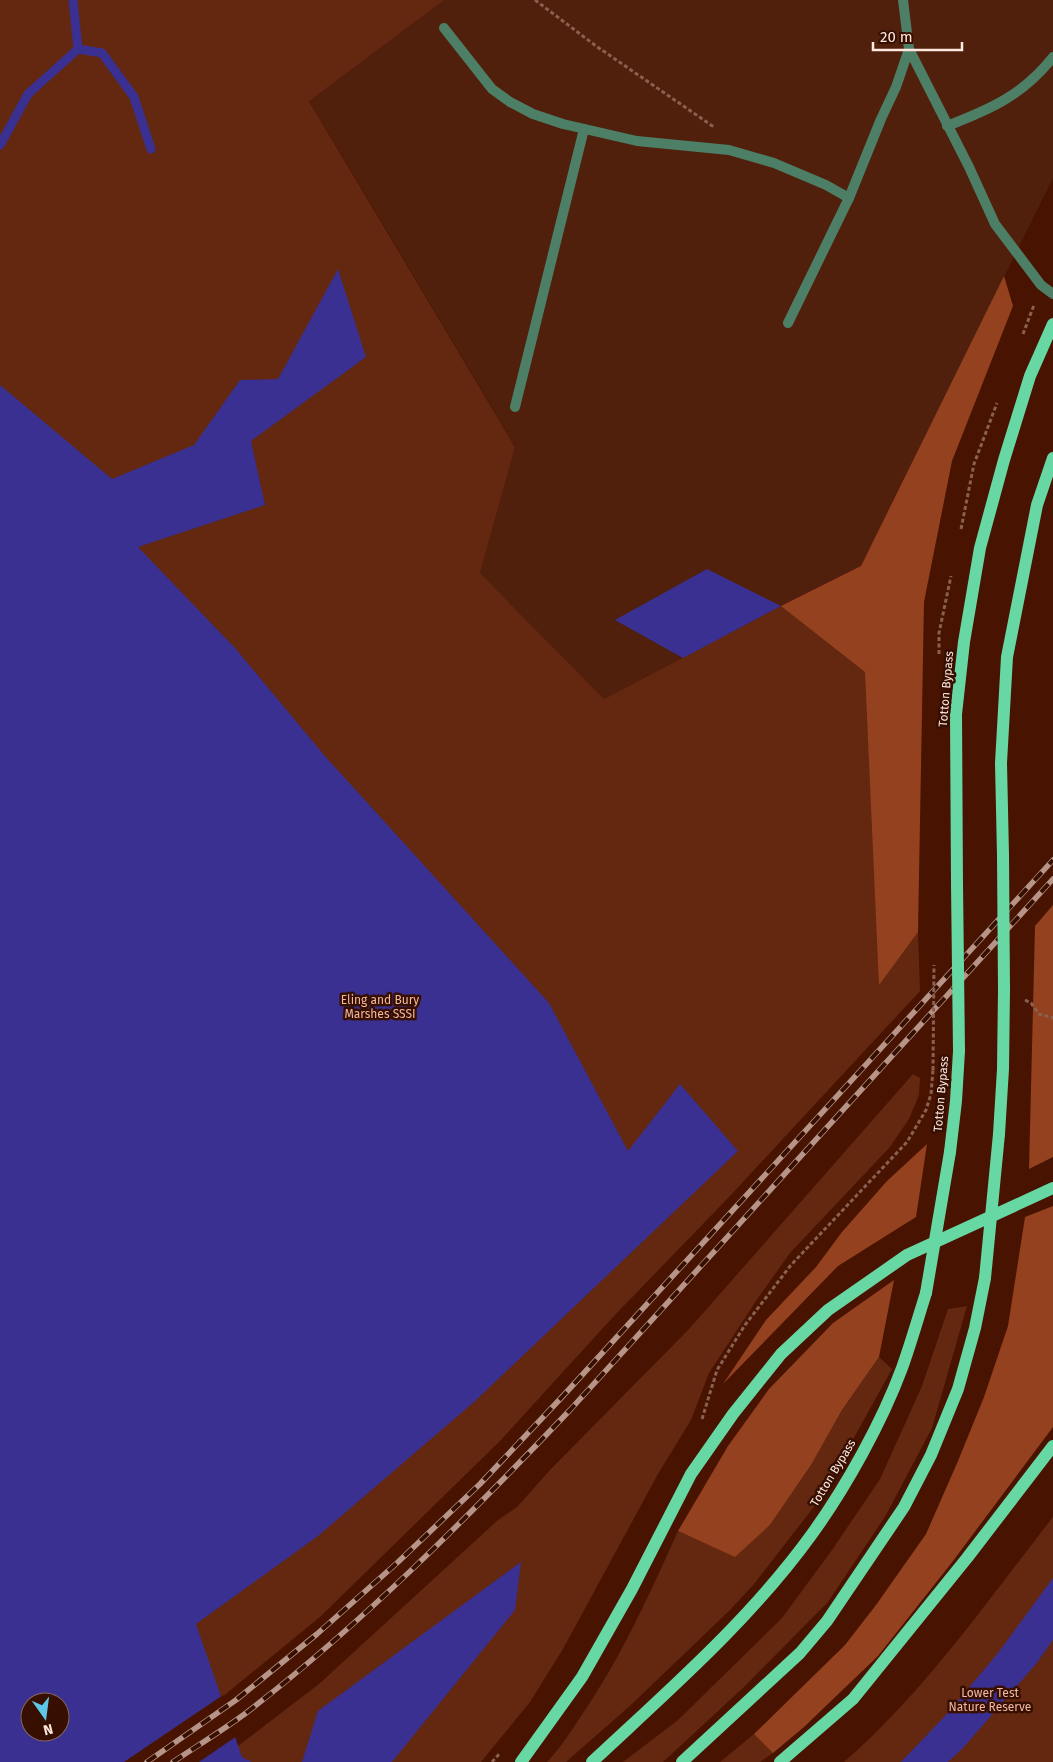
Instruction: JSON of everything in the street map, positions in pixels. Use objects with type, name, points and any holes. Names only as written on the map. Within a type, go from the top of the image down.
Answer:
[{"type":"main road","name":"Totton Bypass","points":[[592,1762],[749,1610],[812,1533],[852,1470],[881,1415],[902,1369],[926,1292],[950,1152],[956,1102],[959,1051],[956,714],[964,642],[980,548],[1004,460],[1030,376],[1053,324]]},
{"type":"main road","points":[[682,1762],[800,1653],[827,1621],[904,1507],[931,1455],[958,1389],[975,1328],[985,1278],[999,1134],[1004,990],[1001,763],[1007,657],[1037,505],[1053,458]]},
{"type":"main road","points":[[521,1762],[582,1677],[632,1588],[691,1474],[733,1414],[781,1354],[828,1310],[907,1255],[1053,1188]]},
{"type":"main road","points":[[780,1762],[853,1699],[961,1566],[1053,1446]]},
{"type":"lane","points":[[903,0],[909,49],[995,224],[1041,285],[1053,294]]},
{"type":"lane","points":[[444,28],[492,88],[510,102],[533,114],[564,124],[637,141],[730,150],[774,162],[819,182],[848,198]]},
{"type":"lane","points":[[788,323],[848,198],[880,119],[896,87],[909,49]]},
{"type":"lane","points":[[947,126],[1004,102],[1040,73],[1053,57]]},
{"type":"lane","points":[[515,407],[584,129]]},
{"type":"path","points":[[535,0],[596,46],[719,130]]},
{"type":"path","points":[[697,1427],[702,1419],[717,1370],[745,1325],[791,1266],[907,1142],[926,1110],[931,1094],[933,1070],[934,962]]},
{"type":"path","points":[[1004,990],[1031,1003],[1039,1014],[1053,1018]]},
{"type":"path","points":[[492,1762],[505,1748]]},
{"type":"shaded area","points":[[443,0],[1053,0],[1053,178],[861,566],[604,699],[480,573],[515,446],[309,100]]},
{"type":"shaded area","points":[[338,269],[366,357],[251,441],[265,505],[138,547],[235,648],[324,755],[549,1003],[628,1151],[680,1084],[738,1151],[474,1402],[318,1536],[196,1624],[242,1757],[252,1762],[0,1762],[0,385],[112,479],[194,445],[240,380],[278,379]]},
{"type":"shaded area","points":[[1004,276],[1013,306],[952,461],[924,602],[918,932],[879,985],[865,672],[781,606],[861,566]]},
{"type":"shaded area","points":[[707,569],[781,606],[683,658],[615,620]]},
{"type":"shaded area","points":[[1053,905],[1053,1157],[1029,1169],[1035,926]]},
{"type":"shaded area","points":[[927,1144],[916,1217],[838,1266],[723,1384],[766,1320],[816,1267],[842,1232],[887,1181]]},
{"type":"shaded area","points":[[1053,1206],[1053,1427],[953,1561],[878,1656],[804,1727],[773,1753],[754,1734],[845,1645],[926,1534],[984,1397],[1008,1326],[1025,1217]]},
{"type":"shaded area","points":[[894,1280],[879,1357],[842,1410],[811,1465],[770,1525],[735,1557],[678,1531],[728,1446],[769,1389],[833,1323]]},
{"type":"shaded area","points":[[521,1562],[515,1610],[392,1762],[302,1762],[318,1711]]},
{"type":"shaded area","points":[[1053,1578],[1053,1640],[1036,1664],[963,1748],[948,1762],[901,1762],[945,1716],[998,1653]]},
{"type":"green space","name":"Eling and Bury Marshes SSSI","points":[[0,0],[444,0],[309,101],[515,447],[480,573],[604,699],[861,566],[918,931],[920,991],[730,1196],[614,1316],[501,1440],[320,1617],[221,1698],[238,1746],[319,1684],[498,1520],[517,1507],[549,1471],[690,1328],[913,1074],[920,1078],[919,1095],[909,1119],[890,1147],[790,1253],[709,1373],[691,1420],[658,1474],[563,1649],[530,1702],[481,1762],[193,1762],[0,1599]]},
{"type":"green space","points":[[967,1306],[932,1428],[886,1515],[828,1602],[744,1687],[663,1762],[623,1762],[678,1720],[782,1618],[832,1550],[880,1479],[922,1386],[948,1309]]},
{"type":"green space","points":[[879,1357],[892,1369],[820,1499],[754,1584],[730,1610],[632,1704],[566,1762],[547,1762],[570,1732],[623,1647],[678,1531],[735,1556],[770,1525],[811,1465],[842,1410]]},
{"type":"green space","name":"Lower Test Nature Reserve","points":[[1053,1517],[1053,1762],[844,1762],[874,1735],[928,1676]]},
{"type":"green space","points":[[754,1734],[773,1753],[760,1762],[720,1762]]},
{"type":"pier","points":[[223,1695],[237,1736],[199,1762],[124,1762]]},
{"type":"waterway","points":[[0,145],[28,94],[78,49],[73,0]]},
{"type":"waterway","points":[[78,49],[102,53],[134,97],[151,149]]},
{"type":"railway","points":[[147,1762],[236,1700],[317,1634],[397,1563],[480,1484],[562,1397],[1053,860]]},
{"type":"railway","points":[[173,1762],[246,1713],[332,1643],[414,1568],[493,1490],[570,1410],[1053,879]]}]
